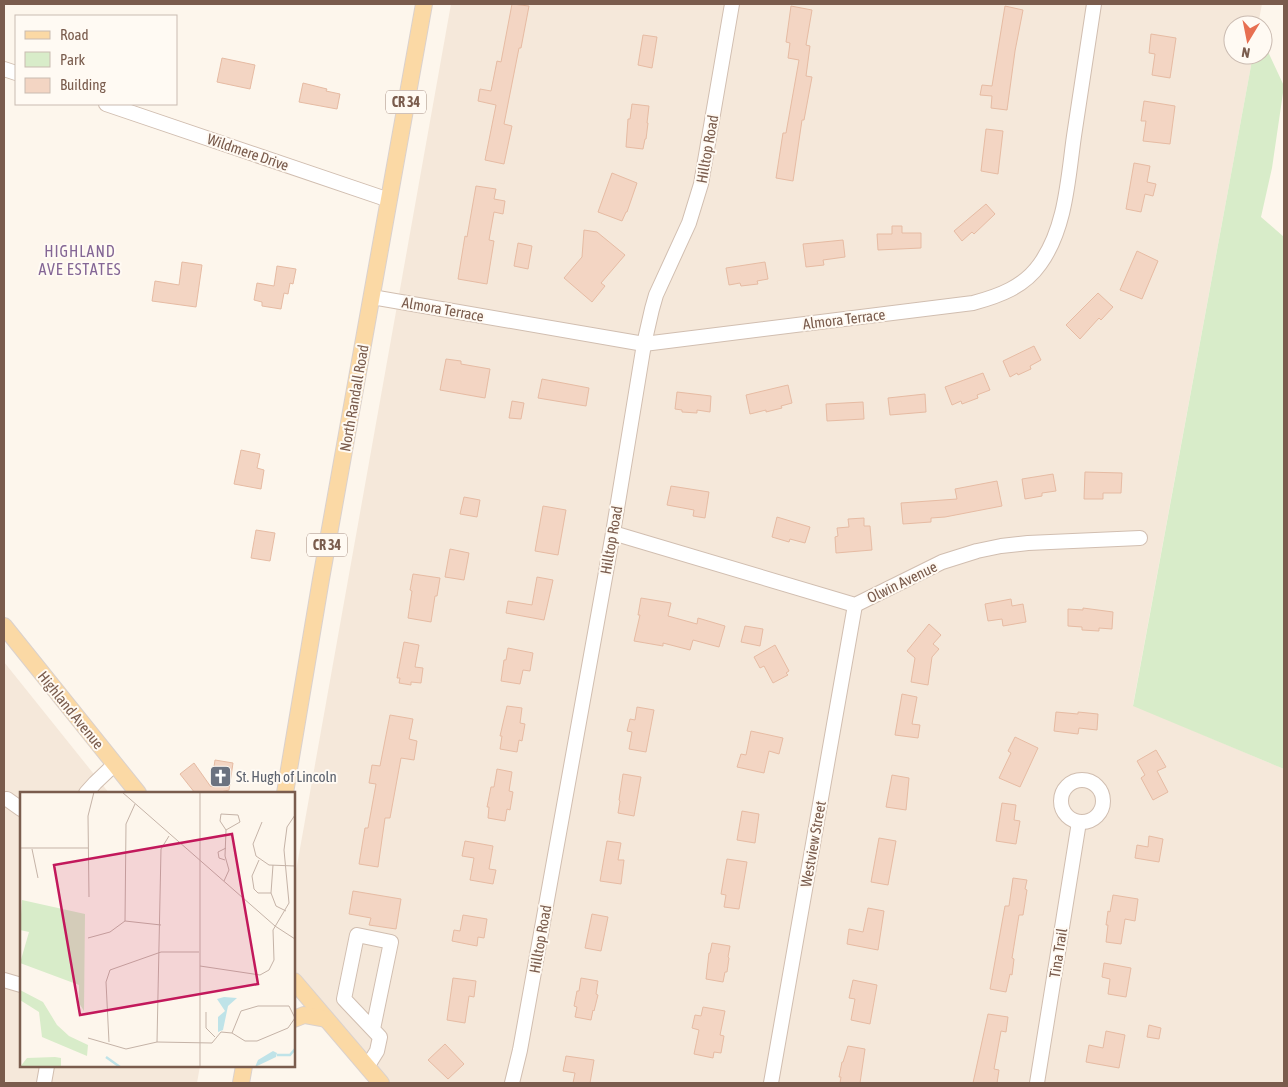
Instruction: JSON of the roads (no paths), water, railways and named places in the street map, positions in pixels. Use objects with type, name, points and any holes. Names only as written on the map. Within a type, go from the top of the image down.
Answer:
[{"type":"main road","name":"North Randall Road","points":[[285,792],[319,589],[424,4]]},
{"type":"main road","name":"Highland Avenue","points":[[4,626],[137,792]]},
{"type":"main road","points":[[295,982],[381,1083]]},
{"type":"main road","points":[[295,1019],[304,1015],[326,1019]]},
{"type":"main road","points":[[241,1083],[244,1067]]},
{"type":"street","name":"Hilltop Road","points":[[512,1083],[520,1050],[613,533],[644,344],[656,295],[689,223],[698,193],[706,159],[732,4]]},
{"type":"street","name":"Almora Terrace","points":[[372,296],[644,344],[973,303],[1006,292],[1025,280],[1040,265],[1048,253],[1060,220],[1094,4]]},
{"type":"street","name":"Wildmere Drive","points":[[109,105],[389,200]]},
{"type":"street","name":"Olwin Avenue","points":[[613,533],[855,605],[942,562],[978,551],[1028,543],[1140,538]]},
{"type":"street","name":"Westview Street","points":[[771,1083],[855,605]]},
{"type":"street","points":[[87,792],[115,764]]},
{"type":"street","points":[[6,799],[20,809]]},
{"type":"street","name":"Tina Trail","points":[[1037,1083],[1079,822]]},
{"type":"street","points":[[367,1067],[377,1051],[380,1038],[344,999],[357,935],[391,942],[373,1029]]},
{"type":"street","points":[[4,980],[20,985]]},
{"type":"street","points":[[44,1083],[47,1067]]},
{"type":"place","name":"St. Hugh of Lincoln","points":[[220,776]]},
{"type":"district","name":"HIGHLAND AVE ESTATES","points":[[80,260]]}]
